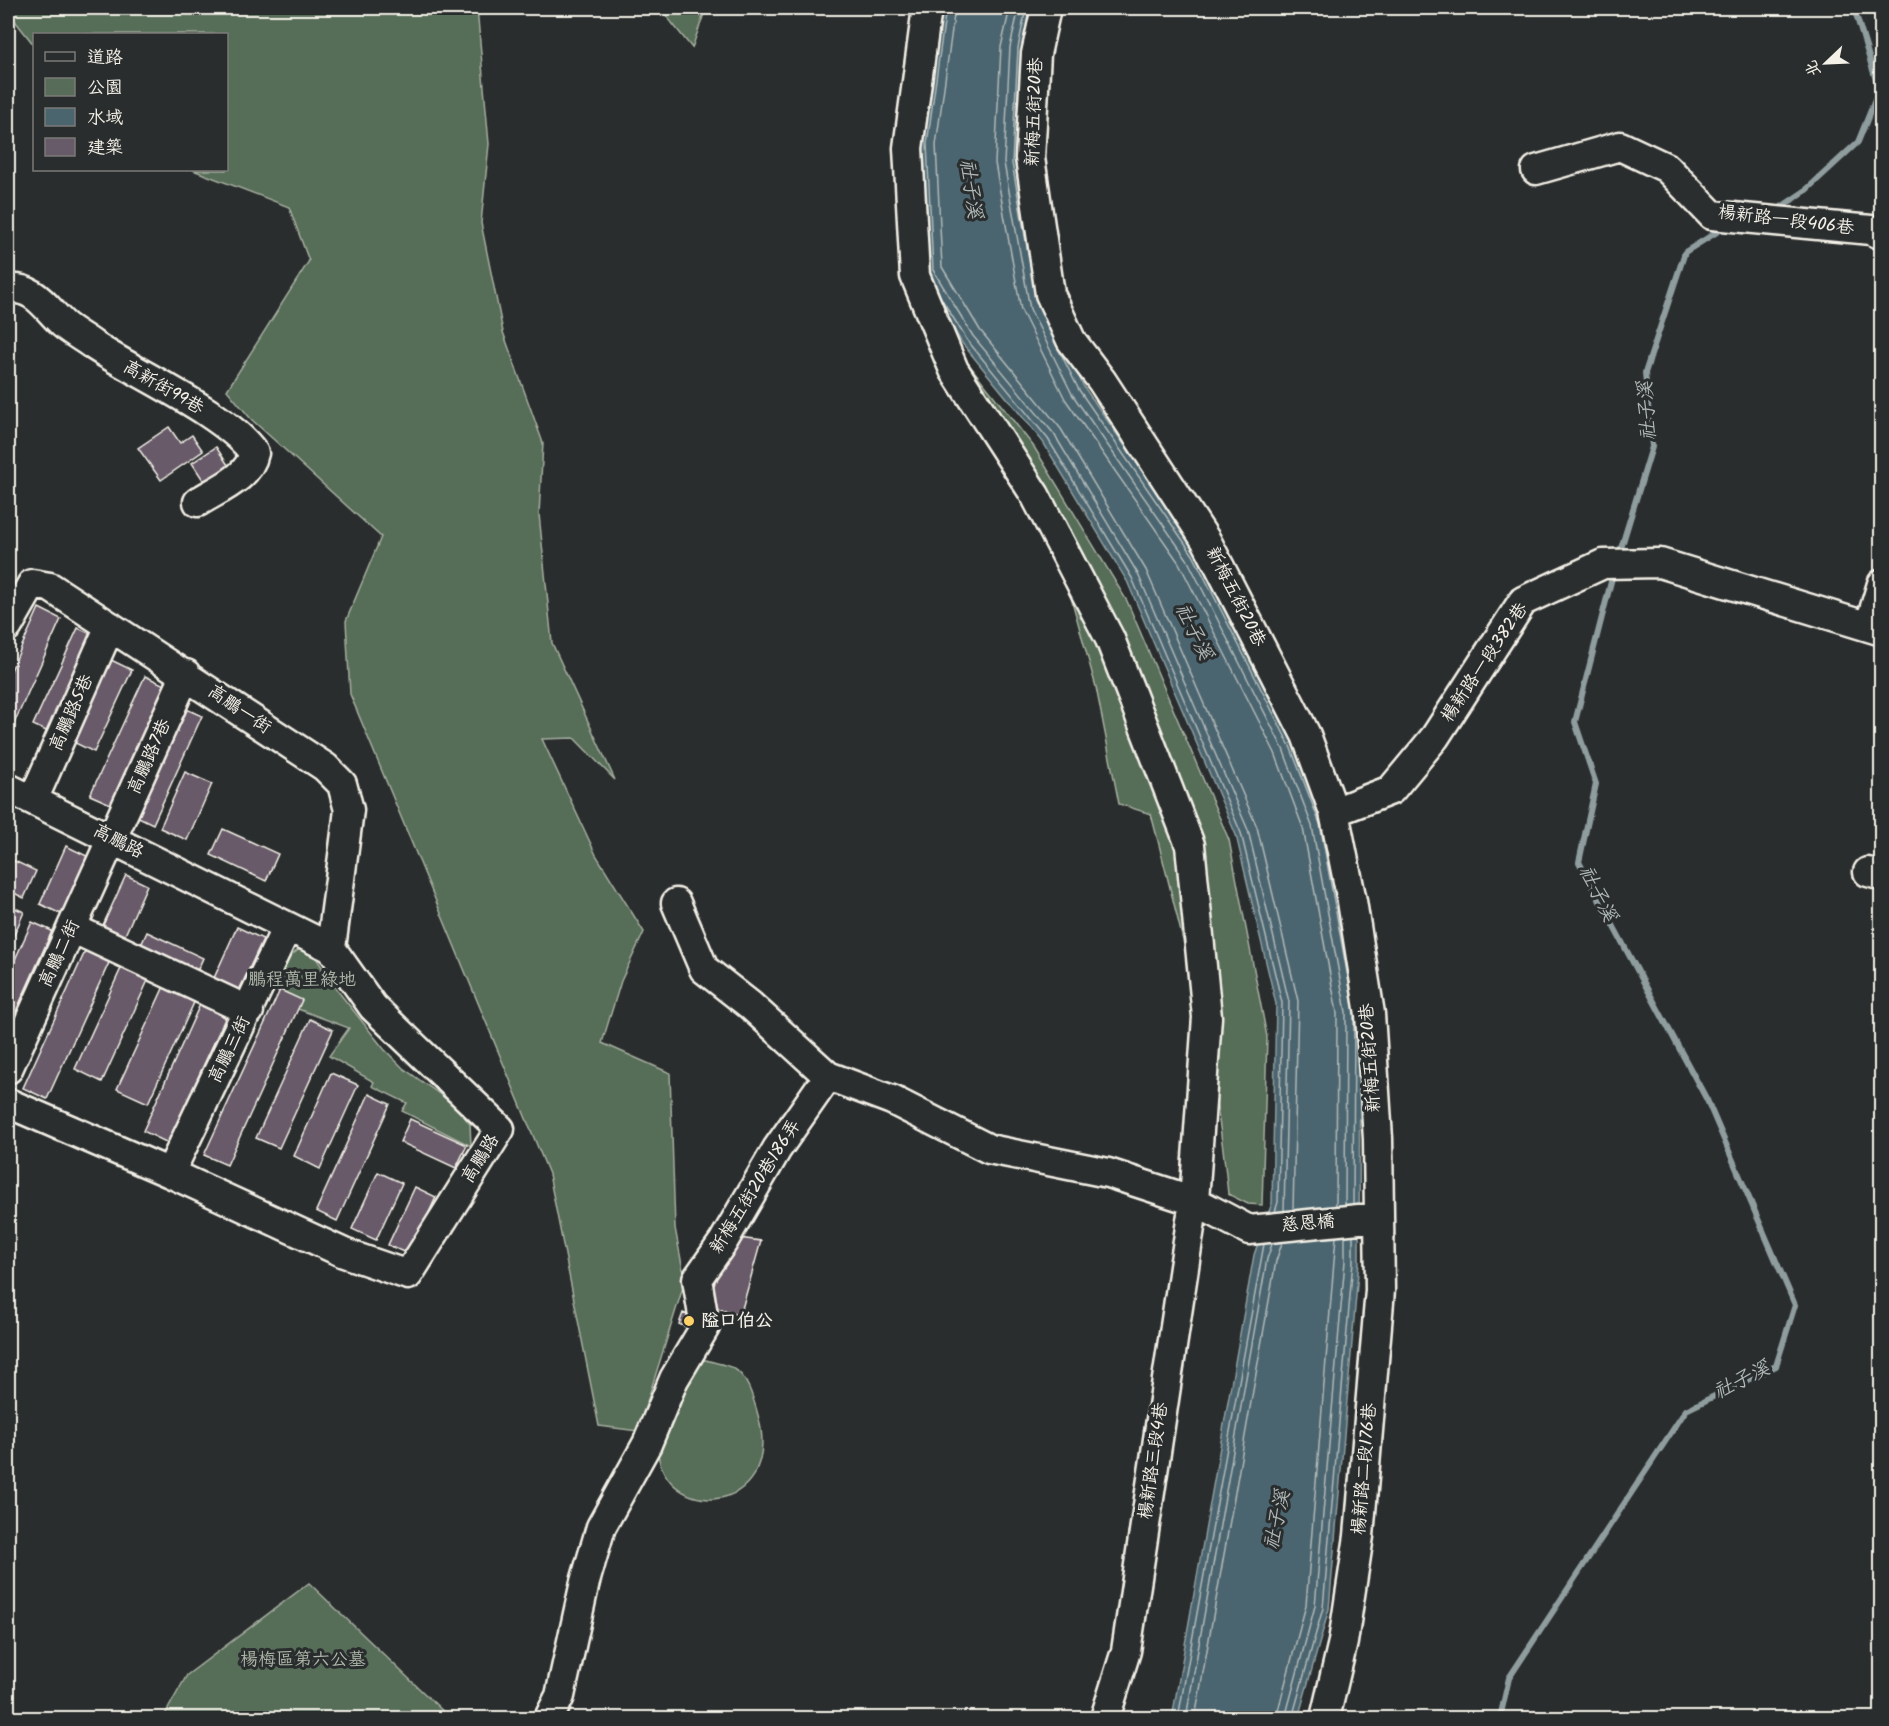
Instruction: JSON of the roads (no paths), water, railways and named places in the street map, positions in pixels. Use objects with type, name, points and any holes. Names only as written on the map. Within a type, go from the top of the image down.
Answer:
[{"type":"street","name":"楊新路三段4巷","points":[[927,8],[908,148],[915,276],[954,370],[1035,495],[1110,639],[1190,845],[1207,1017],[1194,1201],[1126,1651],[1105,1719]]},
{"type":"street","name":"新梅五街20巷","points":[[1046,8],[1036,54],[1030,158],[1050,294],[1071,340],[1102,381],[1207,542],[1306,735],[1334,812],[1370,1014],[1378,1139],[1373,1217]]},
{"type":"street","name":"楊新路一段406巷","points":[[1536,170],[1620,146],[1667,168],[1713,215],[1871,230],[1881,235]]},
{"type":"street","name":"高新街99巷","points":[[8,289],[21,288],[44,302],[72,330],[118,362],[217,419],[248,445],[254,453],[252,463],[244,472],[198,502]]},
{"type":"street","name":"楊新路一段382巷","points":[[1334,812],[1391,790],[1435,737],[1522,601],[1603,564],[1660,563],[1875,629],[1881,584]]},
{"type":"street","name":"高鵬一街","points":[[8,626],[32,584],[50,587],[325,767],[342,784],[349,810],[331,948]]},
{"type":"street","name":"高鵬路5巷","points":[[33,800],[110,626]]},
{"type":"street","name":"高鵬路7巷","points":[[114,839],[186,674]]},
{"type":"street","name":"高鵬路","points":[[8,788],[331,948],[373,1008],[500,1129],[408,1275],[344,1252],[8,1103]]},
{"type":"street","name":"高鵬二街","points":[[8,1069],[114,839]]},
{"type":"street","points":[[676,903],[704,969],[750,1005],[828,1076],[892,1101],[989,1149],[1108,1173],[1194,1201]]},
{"type":"street","name":"高鵬三街","points":[[170,1173],[287,927]]},
{"type":"street","points":[[72,928],[249,1011]]},
{"type":"street","name":"新梅五街20巷186弄","points":[[549,1719],[560,1696],[585,1582],[601,1527],[647,1444],[674,1379],[705,1327],[697,1279],[723,1242],[777,1149],[828,1076]]},
{"type":"street","name":"慈恩橋","points":[[1194,1201],[1249,1230],[1373,1217]]},
{"type":"street","name":"楊新路二段176巷","points":[[1325,1719],[1343,1642],[1359,1536],[1380,1290],[1373,1217]]},
{"type":"water","points":[[933,8],[1033,8],[1043,305],[1084,387],[1199,552],[1295,744],[1325,822],[1360,1011],[1359,1261],[1329,1609],[1298,1718],[1172,1718],[1254,1255],[1272,1203],[1276,1004],[1236,835],[1127,581],[1043,442],[962,343],[920,274],[914,144]]},
{"type":"waterway","name":"社子溪","points":[[1777,210],[1805,191],[1858,142],[1879,90],[1854,8]]},
{"type":"waterway","name":"社子溪","points":[[1619,555],[1652,447],[1645,373],[1685,252],[1725,227]]},
{"type":"waterway","name":"社子溪","points":[[1500,1718],[1509,1678],[1686,1410],[1776,1366],[1795,1305],[1707,1100],[1579,862],[1596,784],[1575,722],[1614,570]]},
{"type":"place","name":"隘口伯公","points":[[689,1321]]},
{"type":"park label","name":"鵬程萬里綠地","points":[[302,980]]},
{"type":"park label","name":"楊梅區第六公墓","points":[[303,1660]]}]
